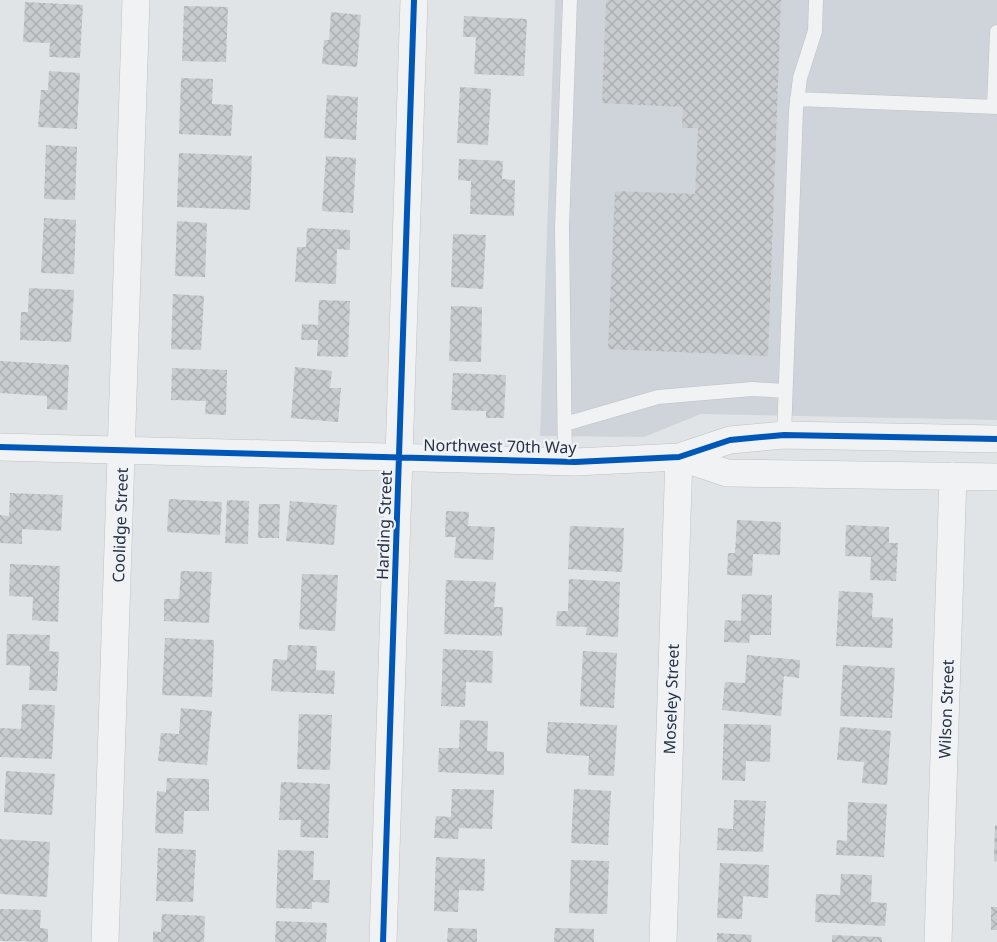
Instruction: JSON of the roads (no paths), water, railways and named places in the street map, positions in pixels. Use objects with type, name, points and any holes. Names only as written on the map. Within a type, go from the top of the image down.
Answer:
[{"type":"street","name":"Coolidge Street","points":[[105,942],[123,451],[136,0]]},
{"type":"street","name":"Harding Street","points":[[383,942],[414,0]]},
{"type":"street","name":"Northwest 70th Way","points":[[0,447],[566,461],[679,457],[730,440],[784,435],[997,439]]},
{"type":"street","name":"Northwest 70th Way","points":[[679,457],[727,473],[997,477]]},
{"type":"street","name":"Moseley Street","points":[[663,942],[679,457]]},
{"type":"street","name":"Wilson Street","points":[[938,942],[953,476]]},
{"type":"lane","points":[[566,461],[562,228],[570,0]]},
{"type":"lane","points":[[784,435],[797,99],[800,78],[815,32],[816,0]]},
{"type":"lane","points":[[797,99],[995,107],[997,32]]},
{"type":"lane","points":[[565,424],[658,397],[752,389],[785,391]]}]
